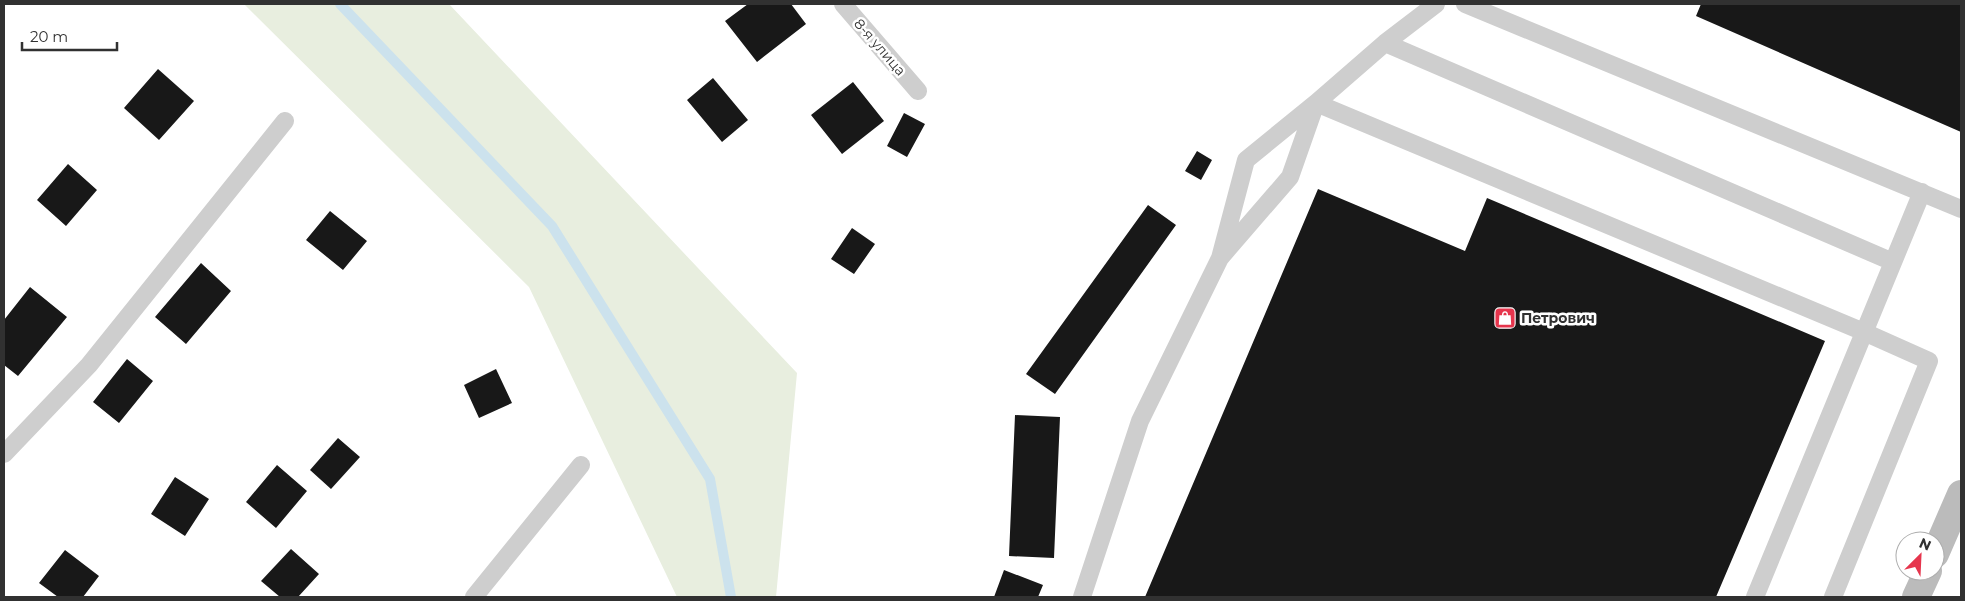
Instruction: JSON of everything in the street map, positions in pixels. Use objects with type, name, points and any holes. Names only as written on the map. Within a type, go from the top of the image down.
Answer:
[{"type":"street","points":[[1945,531],[1961,494]]},
{"type":"street","points":[[1916,597],[1923,581]]},
{"type":"lane","name":"8-я улица","points":[[843,4],[918,91]]},
{"type":"lane","points":[[1082,597],[1140,422],[1220,258],[1246,160],[1385,43],[1436,4]]},
{"type":"lane","points":[[1465,4],[1961,209]]},
{"type":"lane","points":[[1385,43],[1893,262]]},
{"type":"lane","points":[[1220,258],[1290,177],[1316,103]]},
{"type":"lane","points":[[1316,103],[1864,332],[1929,361],[1833,597]]},
{"type":"lane","points":[[4,454],[89,365],[286,121]]},
{"type":"lane","points":[[1755,597],[1922,192]]},
{"type":"lane","points":[[474,597],[582,465]]},
{"type":"green space","points":[[244,4],[449,4],[797,373],[776,597],[677,597],[529,287]]},
{"type":"building","points":[[748,4],[791,4],[806,24],[757,62],[725,21]]},
{"type":"building","points":[[1701,4],[1961,4],[1961,132],[1696,16]]},
{"type":"building","points":[[158,69],[194,101],[159,140],[124,108]]},
{"type":"building","points":[[713,78],[748,120],[722,142],[687,100]]},
{"type":"building","points":[[853,82],[884,121],[842,154],[811,115]]},
{"type":"building","points":[[904,113],[925,124],[907,157],[887,146]]},
{"type":"building","points":[[1197,151],[1212,160],[1201,180],[1185,171]]},
{"type":"building","points":[[68,164],[97,190],[66,226],[37,200]]},
{"type":"building","points":[[1318,189],[1465,251],[1487,198],[1825,341],[1716,597],[1145,597]]},
{"type":"building","points":[[1148,205],[1176,225],[1055,394],[1026,374]]},
{"type":"building","points":[[330,211],[367,241],[343,270],[306,240]]},
{"type":"building","points":[[852,228],[875,244],[854,274],[831,259]]},
{"type":"building","points":[[201,263],[231,291],[186,344],[155,317]]},
{"type":"building","points":[[30,287],[67,317],[18,376],[4,365],[4,320]]},
{"type":"building","points":[[127,359],[153,381],[119,423],[93,402]]},
{"type":"building","points":[[496,369],[512,403],[479,418],[464,385]]},
{"type":"building","points":[[1015,415],[1060,417],[1054,558],[1009,556]]},
{"type":"building","points":[[338,438],[360,457],[331,489],[310,470]]},
{"type":"building","points":[[277,465],[307,491],[276,528],[246,502]]},
{"type":"building","points":[[175,477],[209,499],[185,536],[151,514]]},
{"type":"building","points":[[291,549],[319,574],[298,597],[280,597],[261,581]]},
{"type":"building","points":[[65,550],[99,576],[83,597],[58,597],[39,583]]},
{"type":"building","points":[[1004,570],[1043,585],[1038,597],[994,597]]},
{"type":"waterway","points":[[340,4],[552,226],[710,479],[731,597]]},
{"type":"place","name":"Петрович","points":[[1505,318]]}]
